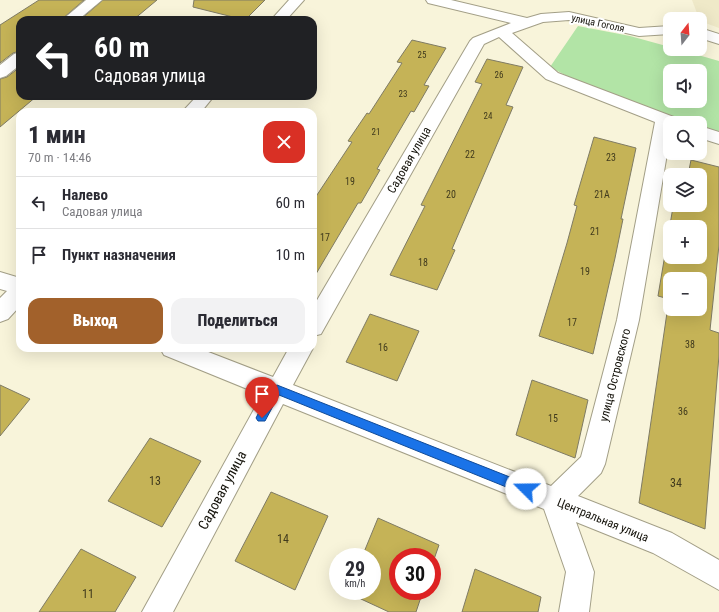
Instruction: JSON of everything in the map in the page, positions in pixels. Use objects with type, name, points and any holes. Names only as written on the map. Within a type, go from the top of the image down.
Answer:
[{"type":"street","points":[[74,16],[95,0]]},
{"type":"street","points":[[282,16],[298,0]]},
{"type":"street","name":"улица Гоголя","points":[[433,0],[528,23],[541,18],[569,16],[638,32],[663,30]]},
{"type":"street","name":"Садовая улица","points":[[317,320],[478,41],[500,31],[528,23]]},
{"type":"street","points":[[500,31],[552,76],[663,120]]},
{"type":"street","points":[[707,35],[719,39]]},
{"type":"street","points":[[0,73],[16,61]]},
{"type":"street","points":[[194,108],[202,100]]},
{"type":"street","points":[[707,134],[719,138]]},
{"type":"street","name":"улица Островского","points":[[555,501],[592,464],[628,320],[663,147]]},
{"type":"street","points":[[0,280],[16,286]]},
{"type":"street","points":[[0,313],[16,295]]},
{"type":"street","name":"Центральная улица","points":[[182,352],[662,543],[719,576]]},
{"type":"street","name":"Садовая улица","points":[[157,612],[299,352]]},
{"type":"street","points":[[555,501],[580,572],[574,612]]},
{"type":"shaded area","points":[[692,0],[719,0],[719,28],[707,24],[707,12],[697,12]]},
{"type":"green space","points":[[578,26],[630,36],[663,45],[663,56],[702,56],[719,61],[719,133],[707,129],[707,116],[670,116],[580,83],[550,67]]},
{"type":"building","points":[[39,0],[84,0],[66,16],[16,16],[16,52],[0,63],[0,25]]},
{"type":"building","points":[[103,0],[157,0],[138,16],[85,16]]},
{"type":"building","points":[[194,0],[265,0],[249,16],[229,16],[193,7]]},
{"type":"building","points":[[412,40],[446,48],[424,85],[429,86],[414,112],[411,111],[377,169],[380,170],[361,203],[358,203],[317,272],[317,195],[352,142],[348,141],[367,113],[369,114],[402,63],[397,62]]},
{"type":"building","points":[[487,59],[523,67],[506,105],[513,107],[452,249],[455,250],[437,290],[390,275],[425,206],[421,205],[482,84],[475,82]]},
{"type":"building","points":[[16,70],[16,100],[32,100],[23,108],[16,108],[16,114],[0,127],[0,79],[7,77]]},
{"type":"building","points":[[594,137],[636,148],[621,219],[623,219],[615,258],[593,354],[539,336],[567,243],[577,206],[574,205]]},
{"type":"building","points":[[691,160],[719,167],[719,245],[710,330],[719,333],[719,355],[705,529],[639,503],[666,316],[707,316],[707,272],[663,272],[663,297],[658,296],[663,264],[707,264],[707,220],[671,220],[672,212],[707,212],[707,168],[689,168]]},
{"type":"building","points":[[370,314],[419,331],[397,381],[346,362]]},
{"type":"building","points":[[532,380],[588,400],[575,458],[516,435]]},
{"type":"building","points":[[0,385],[30,399],[0,436]]},
{"type":"building","points":[[150,438],[201,461],[162,527],[108,501]]},
{"type":"building","points":[[271,492],[328,516],[295,590],[235,561]]},
{"type":"building","points":[[378,518],[439,545],[438,548],[389,548],[389,600],[420,600],[416,612],[389,612],[363,600],[381,600],[381,548],[366,548]]},
{"type":"building","points":[[81,549],[136,577],[115,612],[39,612]]},
{"type":"building","points":[[475,569],[541,597],[538,612],[462,612]]},
{"type":"route","points":[[262,418],[277,390],[526,489]]}]
